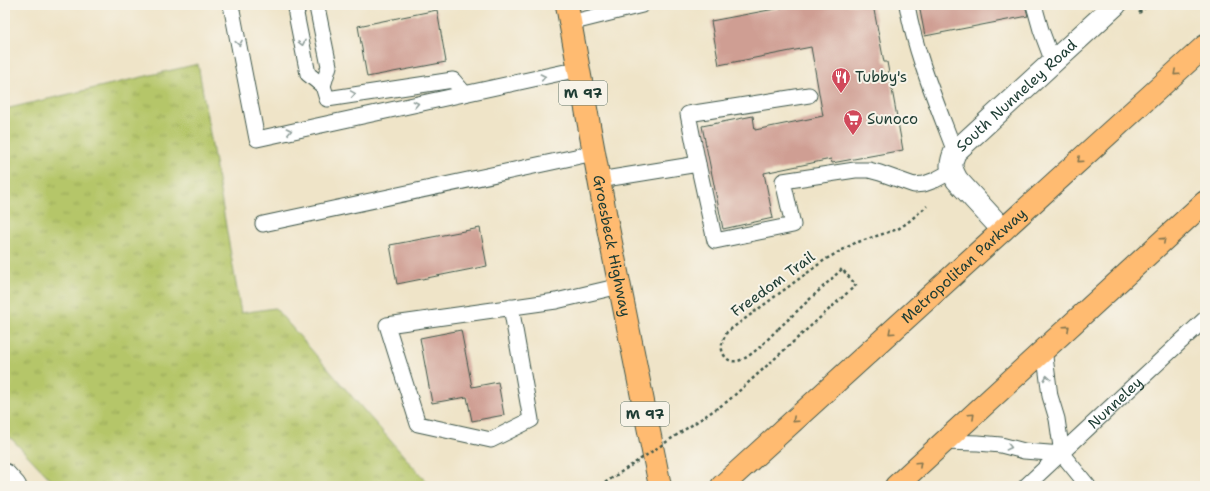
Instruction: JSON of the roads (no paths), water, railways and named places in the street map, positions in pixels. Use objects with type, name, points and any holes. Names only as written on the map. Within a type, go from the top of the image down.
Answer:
[{"type":"main road","name":"Groesbeck Highway","points":[[568,14],[599,180],[660,486]]},
{"type":"main road","name":"Metropolitan Parkway","points":[[722,486],[1205,46]]},
{"type":"main road","points":[[896,486],[1205,202]]},
{"type":"street","name":"South Nunneley Road","points":[[1003,230],[957,180],[954,161],[1053,62],[1115,5]]},
{"type":"street","points":[[5,475],[15,486]]},
{"type":"lane","points":[[231,5],[257,138],[579,69]]},
{"type":"lane","points":[[299,5],[296,14],[308,74],[324,86]]},
{"type":"lane","points":[[315,5],[329,66],[324,86],[327,98],[453,80],[465,94]]},
{"type":"lane","points":[[568,14],[642,5]]},
{"type":"lane","points":[[809,95],[688,114],[715,241],[793,225],[783,181],[855,170],[869,170],[914,185],[924,184],[935,180],[954,161],[914,37],[907,5]]},
{"type":"lane","points":[[1034,5],[1040,30],[1053,62]]},
{"type":"lane","points":[[263,224],[594,153]]},
{"type":"lane","points":[[599,180],[698,164]]},
{"type":"lane","points":[[511,307],[531,420],[491,440],[418,424],[387,325],[511,307],[556,301],[620,286]]},
{"type":"lane","name":"Nunneley","points":[[1026,486],[1205,319]]},
{"type":"lane","points":[[1044,349],[1050,396],[1057,419],[1062,454],[1088,486]]},
{"type":"lane","points":[[943,442],[978,443],[1024,451],[1062,454]]},
{"type":"place","name":"Tubby's","points":[[841,94]]},
{"type":"place","name":"Sunoco","points":[[853,136]]}]
